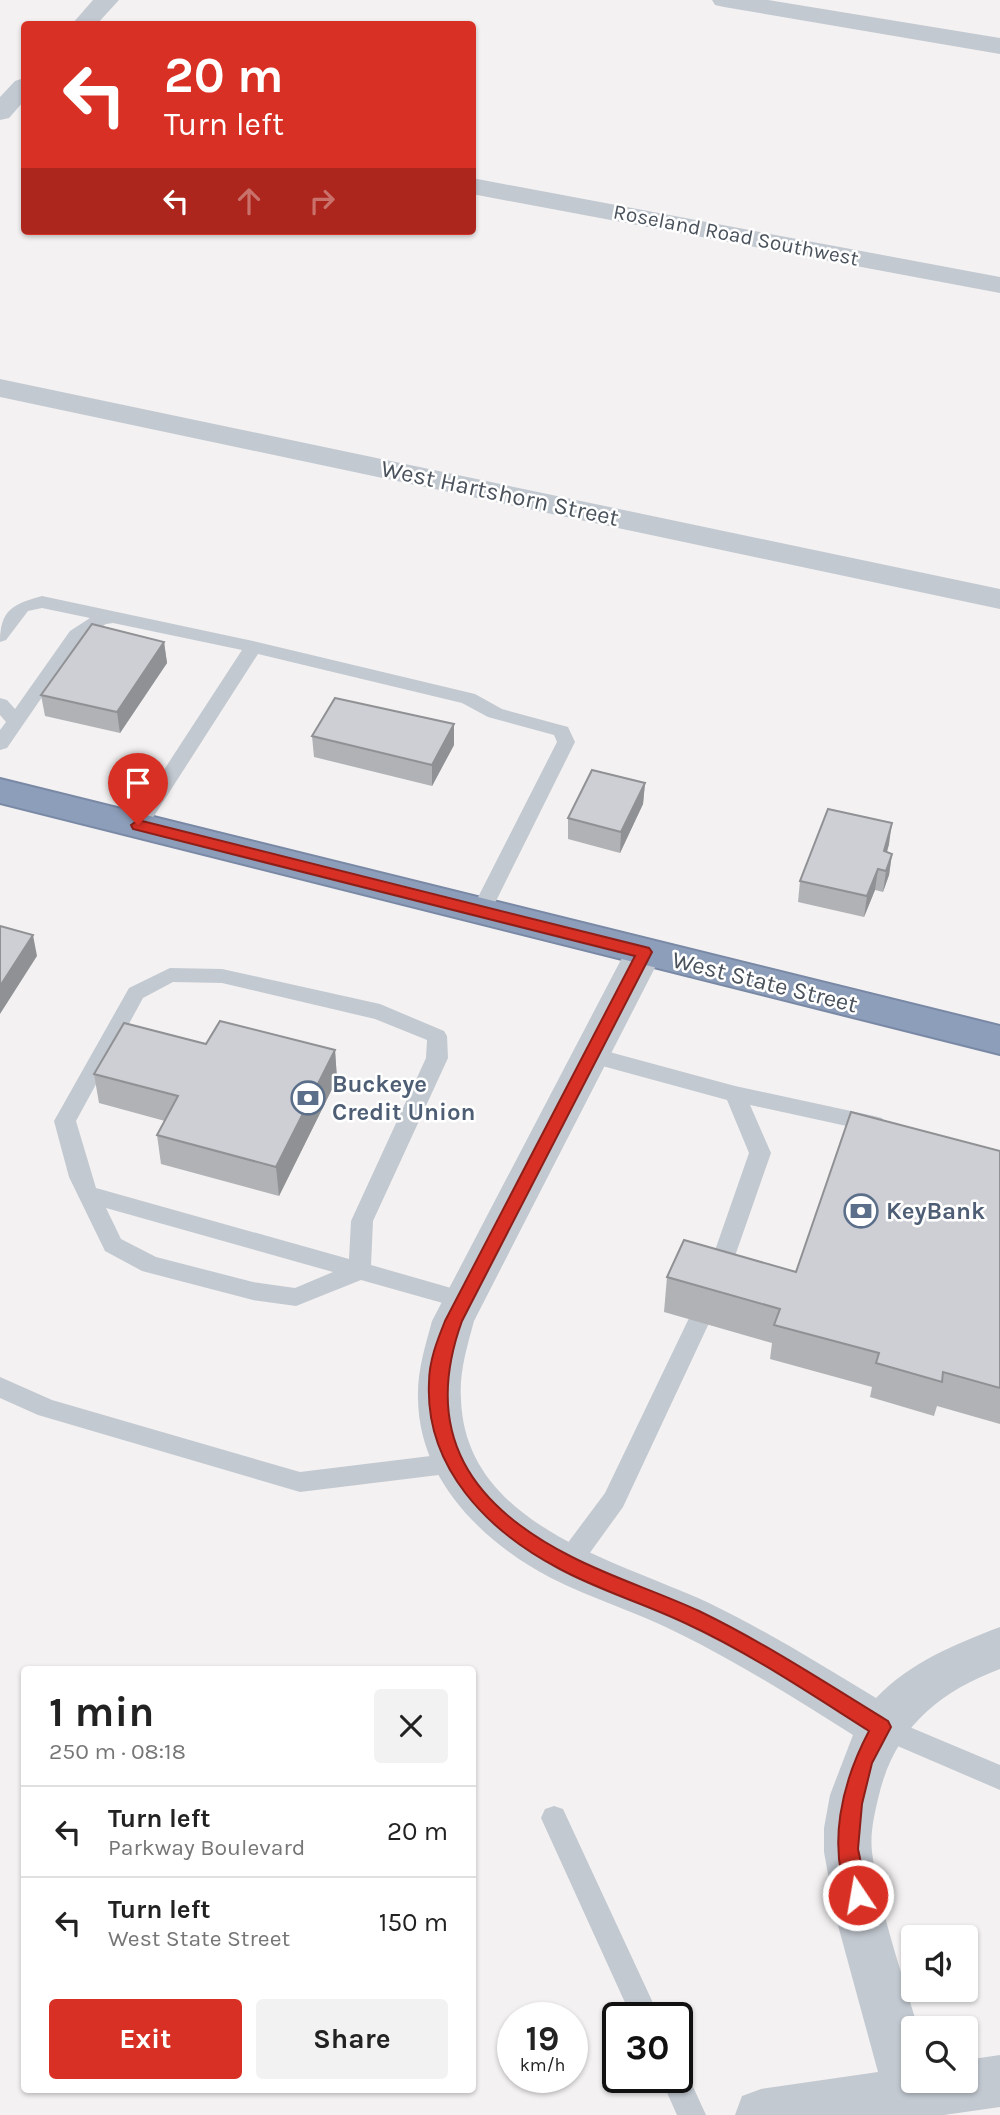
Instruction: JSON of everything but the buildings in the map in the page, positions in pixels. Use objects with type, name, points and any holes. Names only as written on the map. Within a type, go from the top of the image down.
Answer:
[{"type":"highway","name":"West State Street","points":[[3,797],[138,825],[1000,1040]]},
{"type":"street","points":[[86,21],[107,0]]},
{"type":"street","points":[[724,0],[1000,46]]},
{"type":"street","name":"Roseland Road Southwest","points":[[476,187],[1000,285]]},
{"type":"street","name":"West Hartshorn Street","points":[[0,388],[1000,599]]},
{"type":"street","points":[[644,952],[464,1300],[443,1350],[437,1380],[438,1411],[445,1441],[455,1463],[479,1499],[505,1524],[534,1546],[568,1564],[692,1617],[762,1653],[881,1727]]},
{"type":"street","points":[[911,2104],[868,1941],[848,1849],[852,1804],[863,1762],[881,1727],[909,1694],[961,1661],[1000,1648]]},
{"type":"street","points":[[761,2115],[911,2104],[1000,2081]]},
{"type":"lane","points":[[0,636],[22,607],[42,602],[253,647],[468,698],[495,713],[561,731],[565,742],[557,761],[481,911]]},
{"type":"lane","points":[[0,744],[76,635],[101,619],[113,617]]},
{"type":"lane","points":[[138,825],[253,647]]},
{"type":"lane","points":[[0,704],[16,721]]},
{"type":"lane","points":[[170,975],[222,976],[380,1012],[437,1036],[437,1058],[362,1221],[360,1272],[296,1297],[253,1292],[150,1265],[113,1245],[80,1177],[65,1121],[136,993],[170,975]]},
{"type":"lane","points":[[591,1055],[735,1094],[898,1129]]},
{"type":"lane","points":[[715,1284],[760,1153],[735,1094]]},
{"type":"lane","points":[[88,1194],[464,1300]]},
{"type":"lane","points":[[568,1564],[614,1500],[699,1321]]},
{"type":"lane","points":[[0,1387],[46,1408],[300,1482],[455,1463]]},
{"type":"lane","points":[[881,1727],[1000,1778]]},
{"type":"lane","points":[[554,1818],[639,2002]]},
{"type":"lane","points":[[682,2093],[692,2115]]},
{"type":"place","name":"Buckeye Credit Union","points":[[308,1098]]},
{"type":"place","name":"KeyBank","points":[[861,1211]]},
{"type":"route","points":[[138,825],[644,952],[453,1321],[437,1380],[438,1411],[445,1441],[459,1471],[479,1499],[505,1524],[534,1546],[568,1564],[692,1617],[762,1653],[881,1727],[863,1762],[852,1804],[848,1849],[858,1895]]}]
